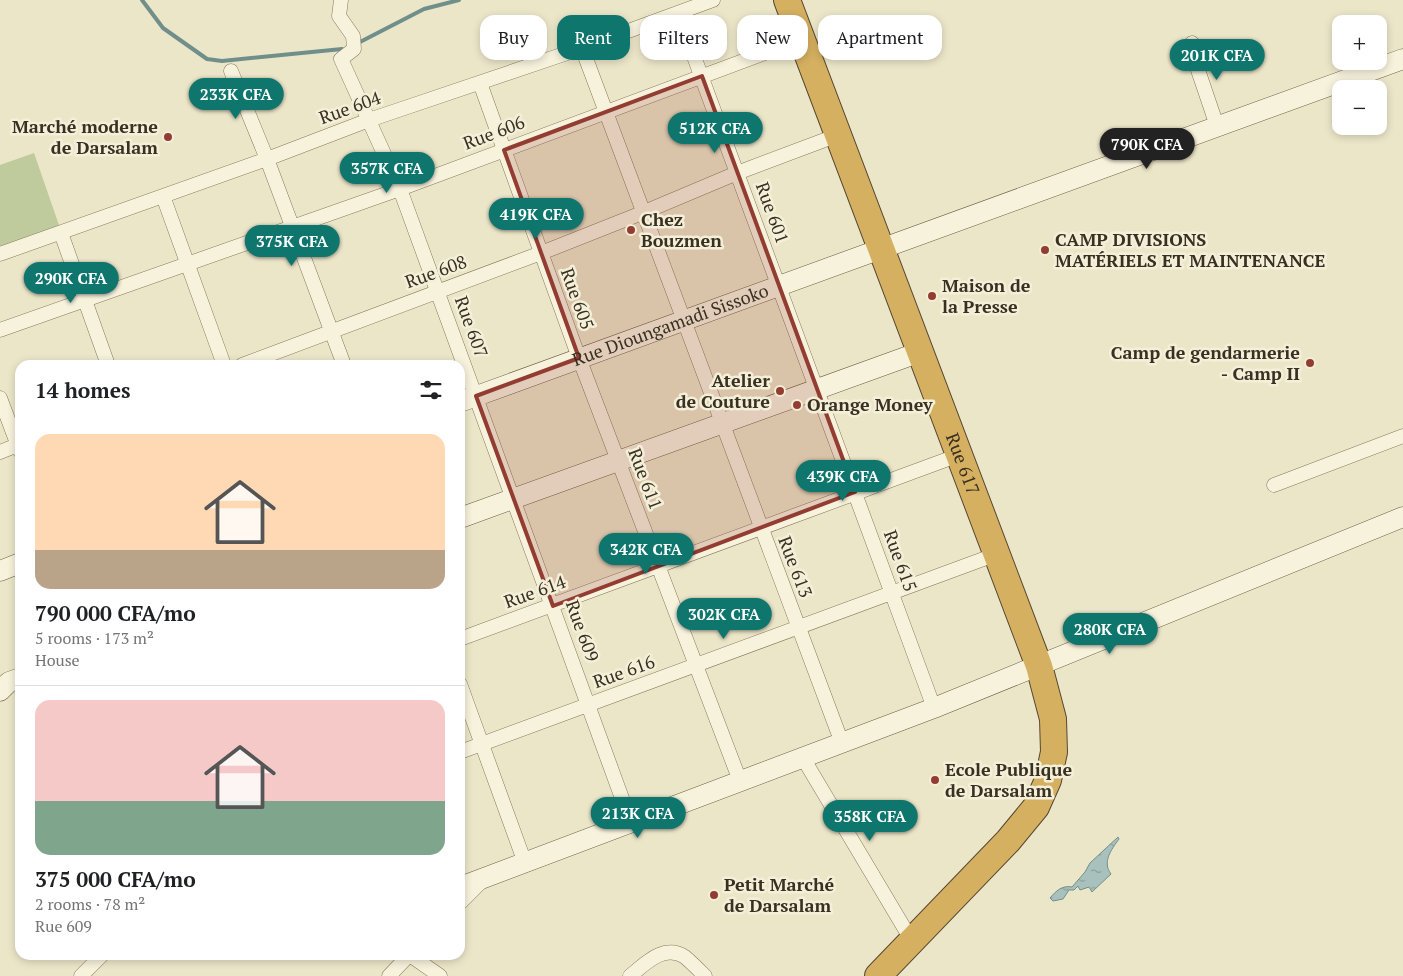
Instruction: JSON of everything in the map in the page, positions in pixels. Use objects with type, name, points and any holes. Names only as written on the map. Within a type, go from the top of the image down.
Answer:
[{"type":"highway","name":"Rue 617","points":[[786,0],[792,15]]},
{"type":"highway","name":"Rue 617","points":[[808,55],[1039,666],[1053,719],[1054,752],[1048,780],[1036,807],[1008,841],[878,976]]},
{"type":"street","name":"Rue 607","points":[[341,0],[339,16],[353,36],[354,49],[341,58],[400,188],[438,291],[457,360]]},
{"type":"street","name":"Rue 604","points":[[630,30],[713,0]]},
{"type":"street","name":"Rue 601","points":[[678,12],[779,286]]},
{"type":"street","points":[[1192,43],[1197,67],[1217,126]]},
{"type":"street","name":"Rue 604","points":[[0,254],[267,159],[369,120],[557,57]]},
{"type":"street","name":"Rue Dioungamadi Sissoko","points":[[468,399],[1403,59]]},
{"type":"street","name":"Rue 613","points":[[586,60],[842,743]]},
{"type":"street","name":"Rue 606","points":[[0,330],[293,227],[745,60]]},
{"type":"street","points":[[231,71],[267,159],[342,360]]},
{"type":"street","name":"Rue 605","points":[[480,83],[579,358]]},
{"type":"street","name":"Rue 608","points":[[256,360],[541,253],[737,173],[838,135]]},
{"type":"street","points":[[163,196],[222,360]]},
{"type":"street","points":[[61,233],[106,360]]},
{"type":"street","name":"Rue 615","points":[[779,286],[934,708]]},
{"type":"street","points":[[465,516],[920,352]]},
{"type":"street","name":"Rue 611","points":[[579,358],[740,781]]},
{"type":"street","points":[[0,398],[15,437]]},
{"type":"street","name":"Rue 609","points":[[468,399],[514,499],[631,822]]},
{"type":"street","points":[[1274,485],[1403,436]]},
{"type":"street","points":[[0,452],[15,448]]},
{"type":"street","name":"Rue 614","points":[[465,638],[855,492],[960,455]]},
{"type":"street","points":[[465,885],[934,708],[1403,517]]},
{"type":"street","name":"Rue 616","points":[[465,750],[997,554]]},
{"type":"street","points":[[0,571],[15,566]]},
{"type":"street","points":[[465,698],[525,863]]},
{"type":"street","points":[[803,758],[912,941]]},
{"type":"street","points":[[465,898],[486,877]]},
{"type":"street","points":[[630,976],[659,954],[671,952],[683,956],[705,976]]},
{"type":"street","points":[[80,976],[97,960]]},
{"type":"street","points":[[389,976],[405,960]]},
{"type":"street","points":[[417,960],[440,976]]},
{"type":"highlighted area","points":[[702,76],[855,492],[553,606],[476,396],[579,358],[504,150]]},
{"type":"green space","points":[[34,153],[61,231],[0,252],[0,165]]},
{"type":"water","points":[[1118,837],[1119,839],[1107,861],[1108,870],[1111,874],[1092,892],[1089,887],[1080,890],[1078,886],[1074,890],[1069,890],[1063,899],[1053,901],[1050,898],[1062,888],[1072,887],[1090,863]]},
{"type":"waterway","points":[[142,0],[163,28],[207,59],[222,61],[342,49]]},
{"type":"waterway","points":[[360,42],[424,9],[459,0]]},
{"type":"place","name":"Marché moderne de Darsalam","points":[[168,137]]},
{"type":"place","name":"Chez Bouzmen","points":[[631,230]]},
{"type":"place","name":"CAMP DIVISIONS MATÉRIELS ET MAINTENANCE","points":[[1045,250]]},
{"type":"place","name":"Maison de la Presse","points":[[932,296]]},
{"type":"place","name":"Camp de gendarmerie - Camp II","points":[[1310,363]]},
{"type":"place","name":"Atelier de Couture","points":[[780,391]]},
{"type":"place","name":"Orange Money","points":[[797,405]]},
{"type":"place","name":"Ecole Publique de Darsalam","points":[[935,780]]},
{"type":"place","name":"Petit Marché de Darsalam","points":[[714,895]]}]
